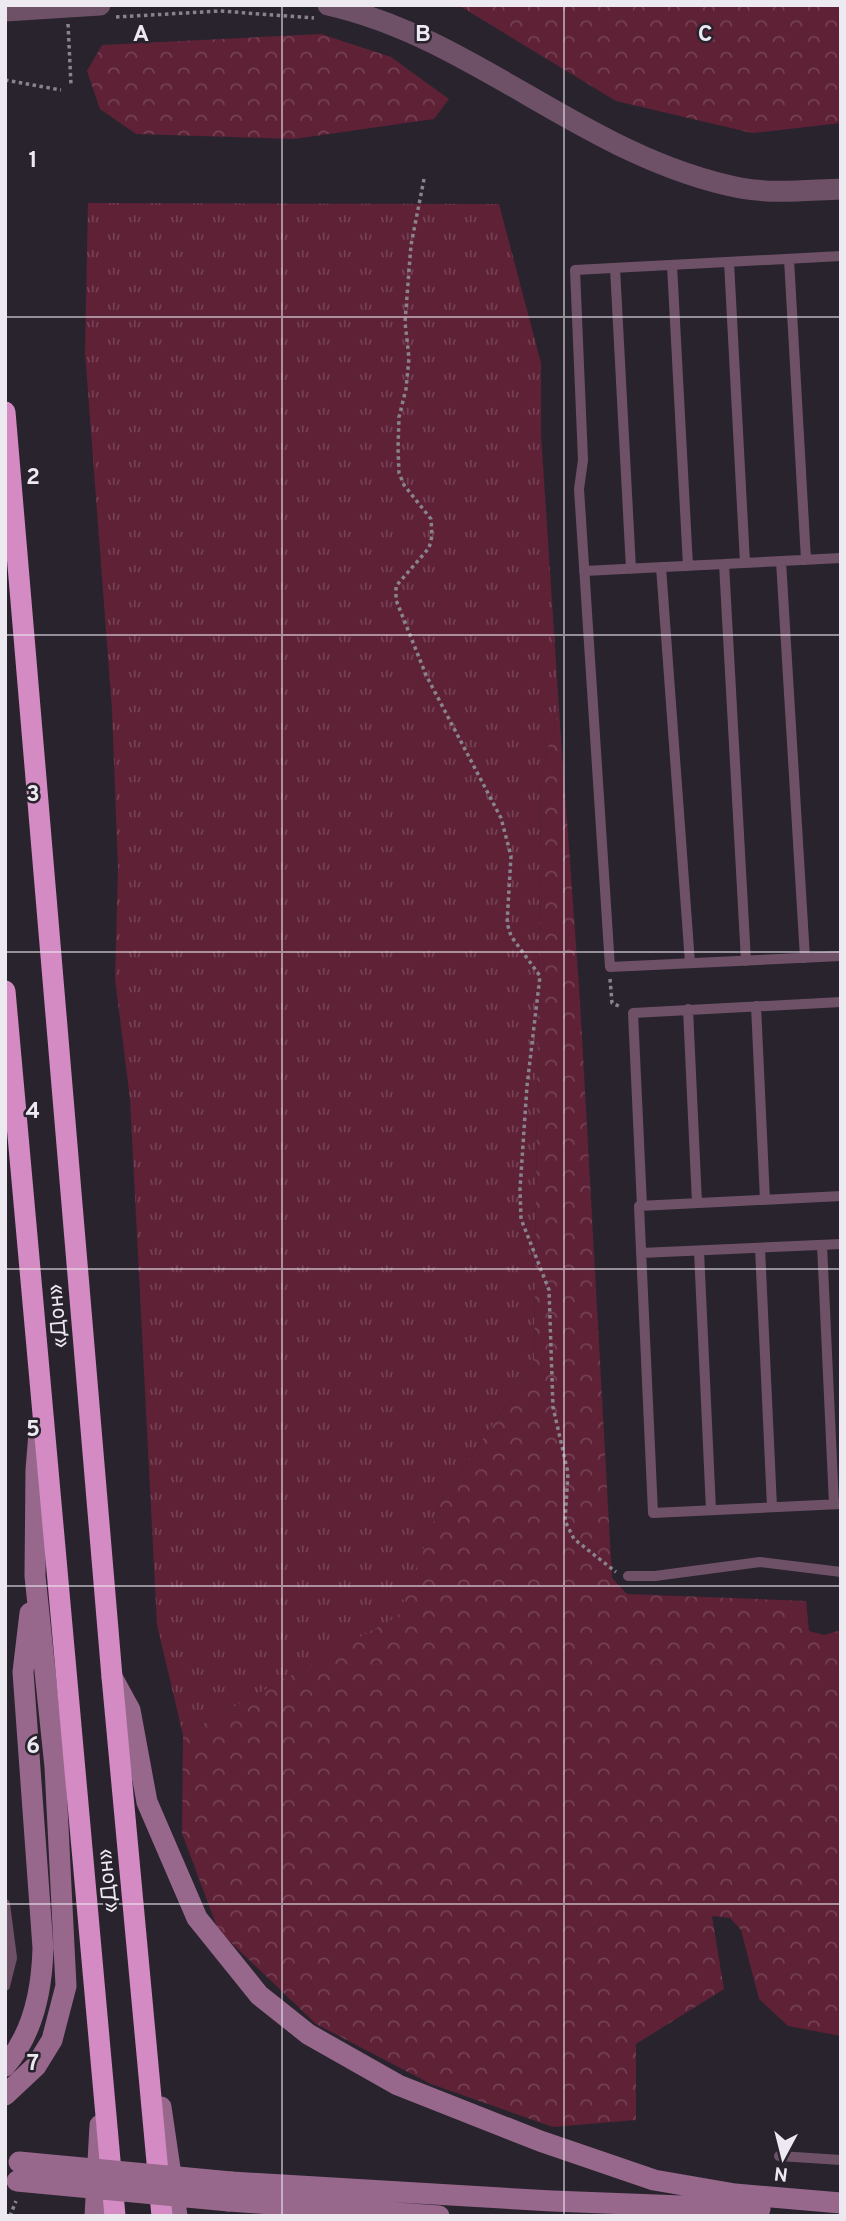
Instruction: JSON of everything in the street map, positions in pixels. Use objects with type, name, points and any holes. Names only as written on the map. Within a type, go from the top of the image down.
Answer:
[{"type":"highway","name":"«Дон»","points":[[5,412],[112,1678],[162,2216]]},
{"type":"highway","name":"«Дон»","points":[[5,991],[115,2216]]},
{"type":"main road","points":[[5,2095],[36,2066],[52,2040],[66,1986],[55,1767],[35,1576],[36,1470],[42,1406]]},
{"type":"main road","points":[[5,2066],[32,2018],[42,1978],[43,1948],[23,1672],[35,1576]]},
{"type":"main road","points":[[112,1678],[130,1710],[147,1802],[197,1918],[259,1995],[308,2034],[398,2085],[552,2146],[654,2180],[735,2194],[841,2203]]},
{"type":"main road","points":[[137,1938],[177,2216]]},
{"type":"main road","points":[[95,2216],[103,2081]]},
{"type":"main road","points":[[13,2177],[230,2192],[556,2208],[841,2212]]},
{"type":"main road","points":[[230,2192],[344,2216]]},
{"type":"main road","points":[[289,2205],[439,2216]]},
{"type":"street","points":[[5,11],[68,7],[104,12]]},
{"type":"street","points":[[327,13],[366,13],[440,46],[614,145],[687,174],[742,188],[841,189]]},
{"type":"lane","points":[[841,256],[575,270],[583,460],[579,489],[610,967],[841,956]]},
{"type":"lane","points":[[789,259],[806,560]]},
{"type":"lane","points":[[730,262],[745,563]]},
{"type":"lane","points":[[672,265],[688,565]]},
{"type":"lane","points":[[615,268],[631,569]]},
{"type":"lane","points":[[584,571],[841,558]]},
{"type":"lane","points":[[782,561],[805,958]]},
{"type":"lane","points":[[724,564],[746,961]]},
{"type":"lane","points":[[661,567],[690,963]]},
{"type":"lane","points":[[642,1206],[633,1013],[841,1002]]},
{"type":"lane","points":[[756,1006],[765,1200]]},
{"type":"lane","points":[[688,1009],[697,1203]]},
{"type":"lane","points":[[822,1245],[838,1504],[653,1513],[639,1206],[841,1196]]},
{"type":"lane","points":[[641,1253],[841,1244]]},
{"type":"lane","points":[[760,1248],[772,1507]]},
{"type":"lane","points":[[699,1251],[710,1510]]},
{"type":"lane","points":[[628,1576],[655,1576],[760,1562],[841,1572]]},
{"type":"lane","points":[[5,1904],[12,1958],[5,1986]]},
{"type":"lane","points":[[779,2156],[841,2160]]},
{"type":"path","points":[[68,7],[71,85]]},
{"type":"path","points":[[104,12],[220,11],[300,15],[327,13]]},
{"type":"path","points":[[5,80],[61,90]]},
{"type":"path","points":[[424,179],[411,245],[405,322],[409,358],[407,389],[399,417],[398,448],[399,473],[404,485],[431,519],[432,536],[429,548],[396,586],[396,600],[426,675],[501,818],[511,856],[507,923],[511,936],[540,976],[527,1086],[520,1188],[522,1219],[549,1290],[553,1407],[568,1473],[565,1521],[574,1539],[616,1572],[628,1576]]},
{"type":"path","points":[[610,967],[612,1003],[633,1013]]},
{"type":"path","points":[[10,2216],[13,2177]]},
{"type":"green space","points":[[458,5],[841,5],[841,123],[752,133],[616,101]]},
{"type":"green space","points":[[321,34],[391,57],[449,99],[434,119],[294,139],[136,134],[100,109],[87,71],[102,45]]},
{"type":"green space","points":[[88,203],[499,204],[541,363],[541,434],[559,709],[541,773],[534,1365],[443,1497],[399,1616],[183,1735],[157,1625],[130,1099],[115,979],[118,868],[112,710],[85,352]]},
{"type":"green space","points":[[559,709],[580,1001],[612,1578],[627,1594],[806,1601],[809,1631],[824,1635],[841,1630],[841,2036],[788,2026],[759,1999],[741,1930],[730,1918],[712,1916],[724,1989],[636,2044],[636,2120],[553,2127],[431,2084],[316,2024],[218,1930],[182,1833],[183,1735],[398,1616],[443,1497],[534,1365],[541,773]]}]
